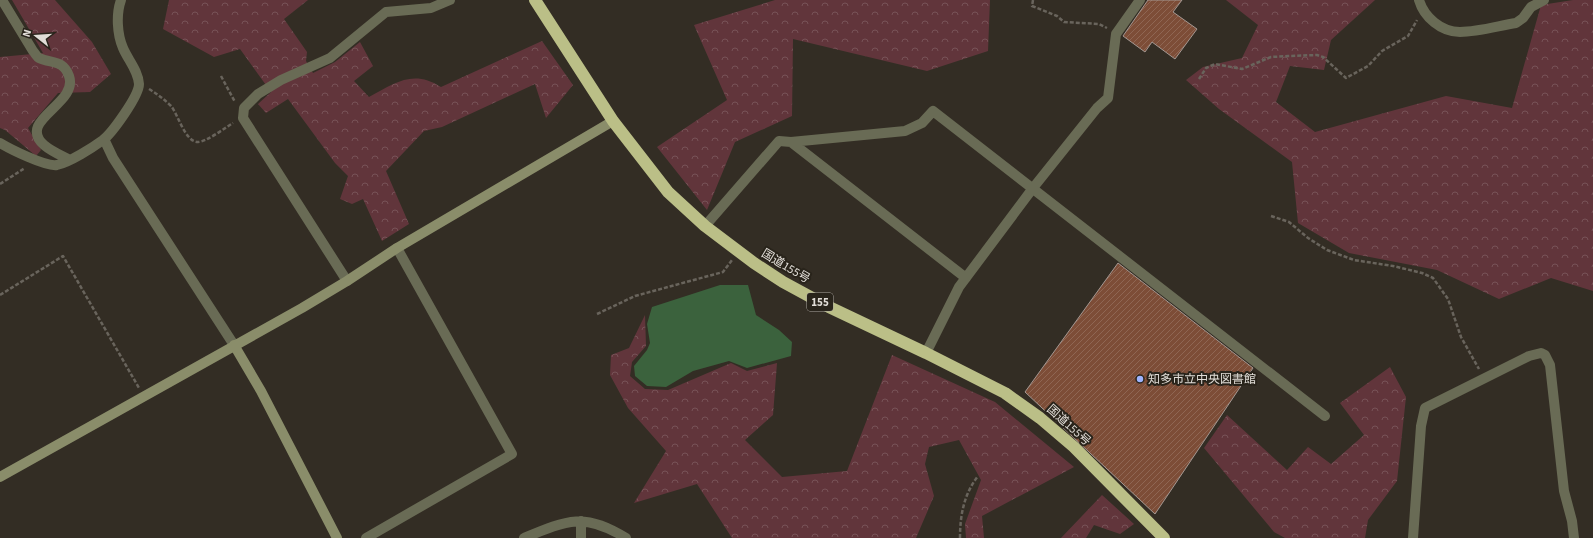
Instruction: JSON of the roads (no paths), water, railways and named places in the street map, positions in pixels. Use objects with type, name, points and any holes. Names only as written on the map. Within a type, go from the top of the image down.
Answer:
[{"type":"highway","name":"国道155号","points":[[535,0],[613,121],[668,192],[705,226],[739,252],[783,282],[829,307],[926,353],[1004,393],[1040,418],[1074,447],[1164,538]]},
{"type":"street","points":[[2,0],[33,51],[39,58],[60,64],[69,76],[70,90],[66,96],[42,118],[38,130],[39,138],[43,145],[68,159]]},
{"type":"street","points":[[0,143],[35,159],[56,165],[104,139],[132,103],[139,85],[135,69],[122,47],[119,33],[118,10],[121,0]]},
{"type":"street","points":[[347,281],[243,118],[244,108],[258,94],[281,80],[330,58],[386,12],[431,8],[450,0]]},
{"type":"street","points":[[926,353],[959,287],[1033,188],[1097,108],[1108,98],[1116,34],[1140,0]]},
{"type":"street","points":[[1419,0],[1422,10],[1439,26],[1460,32],[1516,23],[1523,18],[1531,7],[1544,0]]},
{"type":"street","points":[[705,226],[779,141],[791,142],[905,131],[922,123],[933,111],[1325,416]]},
{"type":"street","points":[[0,477],[347,281],[397,248],[613,121]]},
{"type":"street","points":[[104,139],[113,158],[254,378],[337,538]]},
{"type":"street","points":[[791,142],[966,278]]},
{"type":"street","points":[[366,538],[512,454],[397,248]]},
{"type":"street","points":[[1413,538],[1420,426],[1425,408],[1529,356],[1540,353],[1545,355],[1550,365],[1564,491],[1572,521],[1574,538]]},
{"type":"street","points":[[581,521],[581,538]]},
{"type":"street","points":[[524,538],[566,522],[581,521],[593,522],[609,527],[626,538]]},
{"type":"place","name":"知多市立中央図書館","points":[[1140,379]]}]
